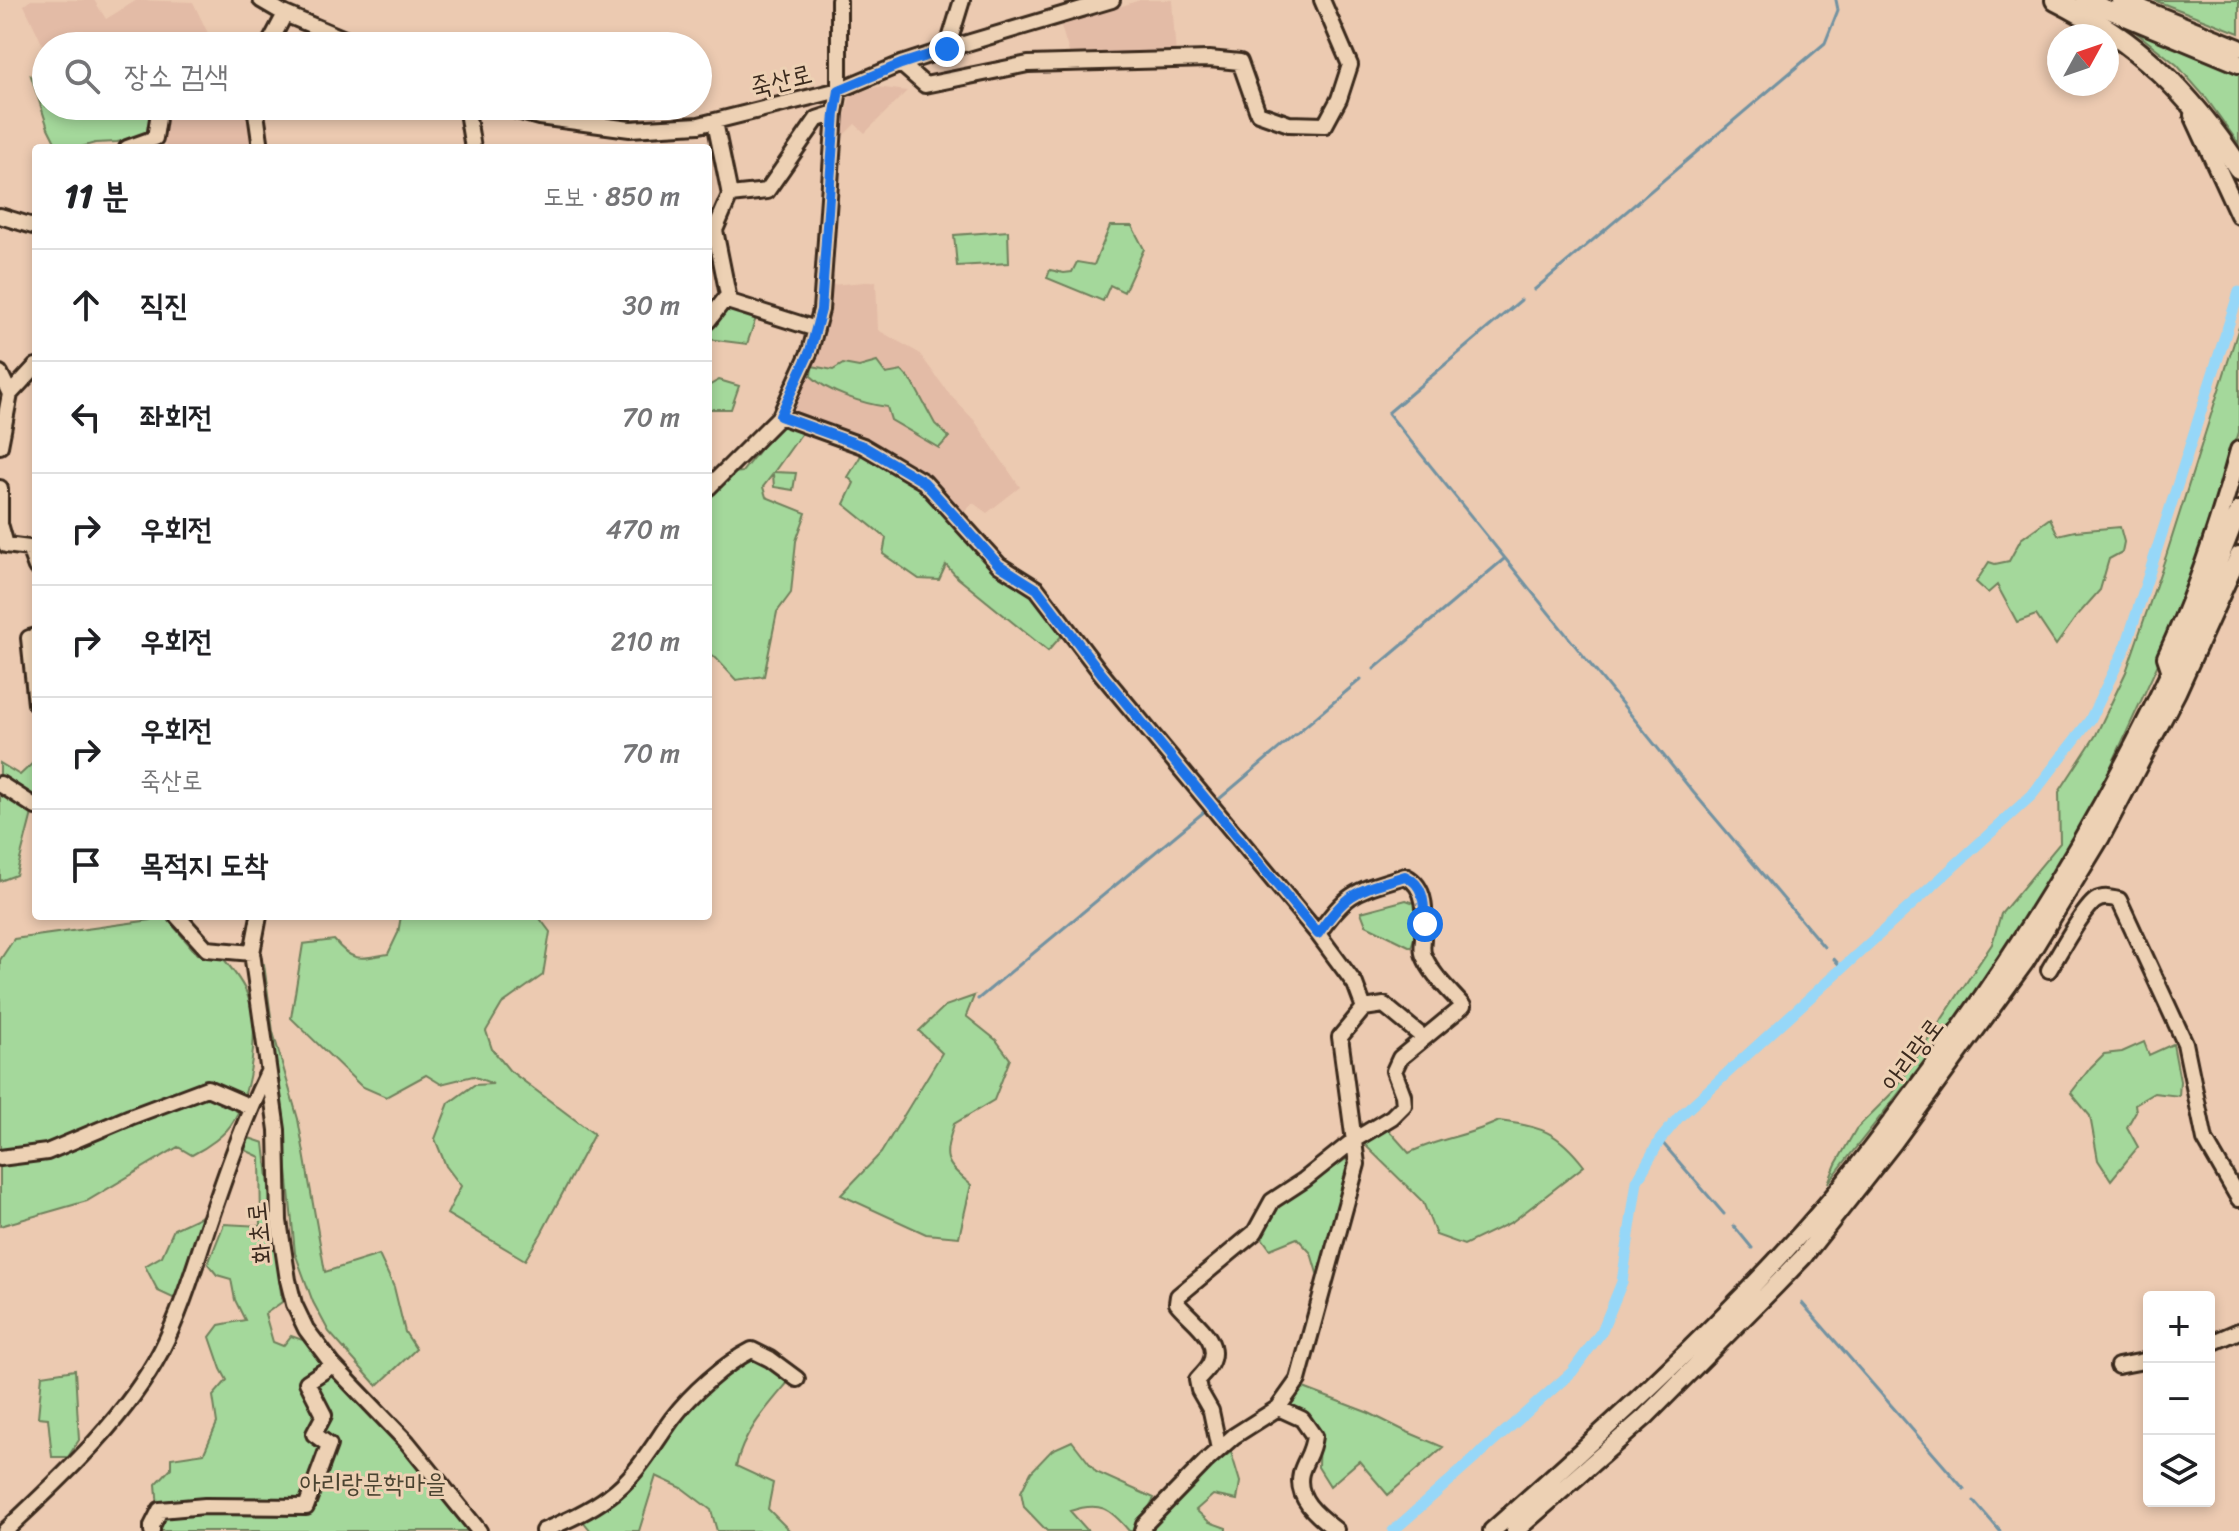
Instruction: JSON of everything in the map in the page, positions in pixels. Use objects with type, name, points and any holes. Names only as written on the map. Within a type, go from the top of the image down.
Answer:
[{"type":"highway","points":[[2056,0],[2125,41],[2160,69],[2181,90],[2231,166]]},
{"type":"main road","points":[[2085,0],[2239,64]]},
{"type":"main road","points":[[2120,0],[2239,48]]},
{"type":"main road","points":[[2231,166],[2239,215]]},
{"type":"main road","points":[[2171,672],[2166,657],[2202,571],[2239,450]]},
{"type":"main road","name":"아리랑로","points":[[1492,1531],[1671,1369],[1749,1290],[1809,1225],[1955,1039],[2058,883],[2100,810],[2171,672],[2239,510]]},
{"type":"main road","name":"아리랑로","points":[[1515,1531],[1645,1417],[1775,1286],[1803,1257],[1893,1143],[2025,962],[2101,837],[2177,692],[2239,555]]},
{"type":"street","points":[[261,0],[328,32]]},
{"type":"street","points":[[712,484],[780,416],[810,351],[821,310],[839,90],[839,0]]},
{"type":"street","points":[[947,49],[962,0]]},
{"type":"street","name":"죽산로","points":[[562,120],[630,129],[715,122],[839,90],[901,64],[1112,0]]},
{"type":"street","points":[[901,64],[925,85],[1028,64],[1209,59],[1240,62],[1258,113],[1289,124],[1325,125],[1339,99],[1350,65],[1322,0]]},
{"type":"street","points":[[275,32],[285,14]]},
{"type":"street","points":[[730,195],[767,191],[817,119],[835,113]]},
{"type":"street","points":[[138,144],[155,138],[158,120]]},
{"type":"street","points":[[257,120],[260,144]]},
{"type":"street","points":[[468,120],[472,144]]},
{"type":"street","points":[[712,316],[728,295],[715,230],[730,195],[715,122]]},
{"type":"street","points":[[0,216],[32,226]]},
{"type":"street","points":[[724,300],[816,329]]},
{"type":"street","points":[[0,446],[10,394],[32,370]]},
{"type":"street","points":[[0,373],[10,394]]},
{"type":"street","points":[[780,416],[863,446],[924,482],[999,565],[1037,589],[1101,673],[1318,934],[1355,984],[1364,1008]]},
{"type":"street","points":[[0,488],[0,527],[6,545],[29,548],[32,556]]},
{"type":"street","points":[[32,637],[29,638],[32,666]]},
{"type":"street","points":[[0,784],[32,804]]},
{"type":"street","points":[[1219,1449],[1211,1411],[1197,1380],[1211,1363],[1214,1348],[1204,1331],[1177,1303],[1178,1296],[1255,1232],[1272,1201],[1314,1173],[1354,1140],[1392,1117],[1404,1105],[1394,1071],[1400,1058],[1463,1006],[1435,974],[1422,953],[1424,896],[1412,879],[1405,876],[1363,888],[1347,897],[1318,934]]},
{"type":"street","points":[[2049,970],[2095,902],[2107,897],[2119,900],[2185,1043],[2205,1140],[2239,1199]]},
{"type":"street","points":[[181,920],[207,949],[252,953]]},
{"type":"street","name":"화초로","points":[[258,920],[252,953],[277,1130],[279,1221],[294,1304],[306,1329],[333,1365],[407,1442],[479,1531]]},
{"type":"street","points":[[1142,1531],[1144,1525],[1219,1449],[1278,1408],[1298,1380],[1357,1164],[1340,1037],[1364,1008],[1384,1005],[1424,1038]]},
{"type":"street","points":[[5,1531],[96,1442],[139,1389],[154,1363],[187,1290],[251,1107],[268,1072]]},
{"type":"street","points":[[0,1158],[47,1152],[207,1088],[251,1107]]},
{"type":"street","points":[[2215,1341],[2239,1331]]},
{"type":"street","points":[[543,1531],[580,1515],[611,1495],[644,1460],[675,1415],[738,1357],[752,1350],[797,1379]]},
{"type":"street","points":[[2118,1366],[2143,1361]]},
{"type":"street","points":[[152,1531],[160,1510],[205,1506],[306,1507],[329,1445],[314,1434],[324,1415],[307,1382],[333,1365]]},
{"type":"street","points":[[1278,1408],[1302,1419],[1314,1436],[1313,1449],[1301,1473],[1301,1493],[1316,1515],[1336,1530]]},
{"type":"shaded area","points":[[31,0],[94,0],[106,19],[137,0],[193,2],[207,32],[37,32],[24,5]]},
{"type":"shaded area","points":[[1140,0],[1172,0],[1176,56],[1071,59],[1061,26]]},
{"type":"shaded area","points":[[877,87],[907,91],[865,133],[855,124],[840,139],[850,95]]},
{"type":"shaded area","points":[[264,120],[268,144],[165,144],[152,121]]},
{"type":"shaded area","points":[[876,281],[878,330],[919,353],[950,395],[974,420],[1020,487],[987,513],[973,503],[961,516],[929,481],[790,416],[815,356],[829,308],[831,285]]},
{"type":"green space","points":[[2154,0],[2239,0],[2239,33]]},
{"type":"green space","points":[[2123,22],[2239,72],[2239,144],[2206,98],[2177,65]]},
{"type":"green space","points":[[45,120],[152,121],[148,136],[92,144],[56,144]]},
{"type":"green space","points":[[1110,226],[1132,226],[1144,249],[1124,292],[1110,285],[1103,301],[1047,278],[1050,270],[1072,272],[1077,262],[1094,265]]},
{"type":"green space","points":[[1008,231],[1009,263],[957,266],[954,235]]},
{"type":"green space","points":[[724,295],[757,315],[747,344],[712,340],[712,303]]},
{"type":"green space","points":[[2239,327],[2239,432],[2187,601],[2100,790],[2062,864],[1984,985],[1828,1183],[1856,1129],[1894,1091],[1992,944],[2001,914],[2060,843],[2059,792],[2096,735],[2126,672]]},
{"type":"green space","points":[[877,362],[886,374],[902,371],[913,383],[935,424],[949,437],[939,448],[891,420],[887,407],[846,396],[811,376],[812,366],[833,370],[843,364],[859,367]]},
{"type":"green space","points":[[719,380],[739,386],[731,409],[712,409],[712,384]]},
{"type":"green space","points":[[782,421],[804,430],[774,472],[796,473],[793,490],[774,487],[773,474],[763,487],[766,497],[806,513],[796,541],[791,593],[777,612],[764,676],[736,680],[712,656],[712,494],[733,473],[742,472]]},
{"type":"green space","points":[[863,452],[916,482],[1033,591],[1065,632],[1048,651],[946,565],[939,580],[919,579],[883,554],[886,538],[844,504],[854,483],[848,477]]},
{"type":"green space","points":[[2050,518],[2058,535],[2120,527],[2124,542],[2122,552],[2109,559],[2100,590],[2056,645],[2036,615],[2017,622],[1997,585],[1988,593],[1976,582],[1989,562],[2009,561],[2021,539]]},
{"type":"green space","points":[[0,763],[20,775],[32,764],[32,813],[16,875],[0,881]]},
{"type":"green space","points":[[1406,900],[1417,904],[1418,927],[1411,947],[1366,925],[1361,912]]},
{"type":"green space","points":[[168,920],[197,954],[223,958],[240,980],[251,1007],[254,1040],[240,1107],[230,1126],[209,1145],[192,1155],[178,1147],[87,1201],[0,1226],[0,960],[14,939]]},
{"type":"green space","points":[[400,920],[541,920],[550,932],[543,975],[502,1004],[486,1031],[492,1049],[509,1070],[594,1134],[525,1260],[447,1214],[461,1186],[446,1166],[435,1139],[449,1103],[474,1085],[493,1084],[473,1076],[441,1084],[426,1075],[386,1097],[361,1086],[291,1018],[303,944],[334,940],[352,956],[370,957],[388,954]]},
{"type":"green space","points":[[258,963],[264,964],[273,1032],[298,1119],[325,1272],[379,1255],[394,1287],[405,1332],[416,1349],[377,1386],[329,1332],[313,1302],[295,1253],[279,1087]]},
{"type":"green space","points":[[974,996],[966,1016],[996,1040],[1010,1059],[994,1100],[954,1124],[950,1136],[947,1152],[950,1164],[971,1185],[959,1237],[926,1234],[841,1195],[881,1153],[942,1053],[919,1031],[945,1006]]},
{"type":"green space","points":[[2144,1042],[2149,1055],[2173,1044],[2180,1081],[2179,1096],[2154,1093],[2135,1104],[2136,1111],[2127,1127],[2138,1147],[2111,1180],[2098,1160],[2090,1116],[2071,1093],[2104,1054],[2122,1052]]},
{"type":"green space","points":[[1499,1121],[1526,1125],[1548,1133],[1566,1145],[1584,1166],[1512,1222],[1464,1245],[1436,1235],[1423,1202],[1362,1142],[1386,1127],[1409,1153]]},
{"type":"green space","name":"아리랑문학마을","points":[[249,1138],[264,1143],[282,1302],[265,1314],[273,1342],[283,1346],[291,1336],[303,1340],[328,1373],[394,1432],[472,1531],[152,1531],[158,1508],[156,1484],[171,1468],[171,1458],[204,1453],[217,1423],[213,1396],[227,1380],[210,1337],[219,1325],[245,1320],[235,1300],[231,1279],[217,1275],[208,1264],[224,1224],[261,1226],[260,1157],[245,1150]]},
{"type":"green space","points":[[1349,1157],[1319,1280],[1311,1253],[1297,1238],[1270,1249],[1262,1238],[1277,1204]]},
{"type":"green space","points":[[202,1216],[175,1299],[158,1291],[145,1266],[162,1256],[174,1229]]},
{"type":"green space","points":[[752,1355],[789,1381],[750,1431],[736,1466],[773,1483],[768,1509],[790,1531],[717,1531],[711,1510],[682,1488],[656,1476],[639,1531],[591,1531],[583,1521],[621,1494],[659,1450],[685,1413]]},
{"type":"green space","points":[[75,1370],[79,1440],[68,1457],[52,1457],[48,1418],[38,1417],[42,1375]]},
{"type":"green space","points":[[1301,1387],[1369,1413],[1443,1447],[1388,1495],[1359,1461],[1330,1486],[1318,1467],[1319,1429],[1289,1404]]},
{"type":"green space","points":[[1072,1441],[1096,1472],[1154,1498],[1137,1531],[1129,1531],[1104,1509],[1089,1507],[1070,1511],[1088,1531],[1047,1531],[1024,1507],[1021,1492],[1031,1472],[1052,1450]]},
{"type":"green space","points":[[1231,1452],[1240,1482],[1237,1500],[1213,1495],[1196,1510],[1209,1522],[1226,1528],[1226,1531],[1152,1531],[1210,1468]]},
{"type":"waterway","points":[[1534,290],[1825,43],[1838,10],[1836,0]]},
{"type":"waterway","points":[[1393,1531],[1572,1372],[1602,1331],[1622,1282],[1637,1181],[1660,1140],[1679,1117],[2032,795],[2090,720],[2126,646],[2239,292]]},
{"type":"waterway","points":[[1521,300],[1388,413],[1693,792],[1824,947]]},
{"type":"waterway","points":[[1374,669],[1504,559]]},
{"type":"waterway","points":[[1218,800],[1361,679]]},
{"type":"waterway","points":[[978,999],[1205,811]]},
{"type":"waterway","points":[[1834,959],[1842,968]]},
{"type":"waterway","points":[[1660,1140],[1724,1214]]},
{"type":"waterway","points":[[1734,1226],[1752,1248]]},
{"type":"waterway","points":[[1802,1303],[1964,1489]]},
{"type":"waterway","points":[[1974,1501],[2000,1531]]},
{"type":"route","points":[[947,49],[839,90],[821,310],[810,351],[780,416],[863,446],[924,482],[999,565],[1037,589],[1101,673],[1318,934],[1347,897],[1363,888],[1405,876],[1412,879],[1424,896],[1425,924]]}]
